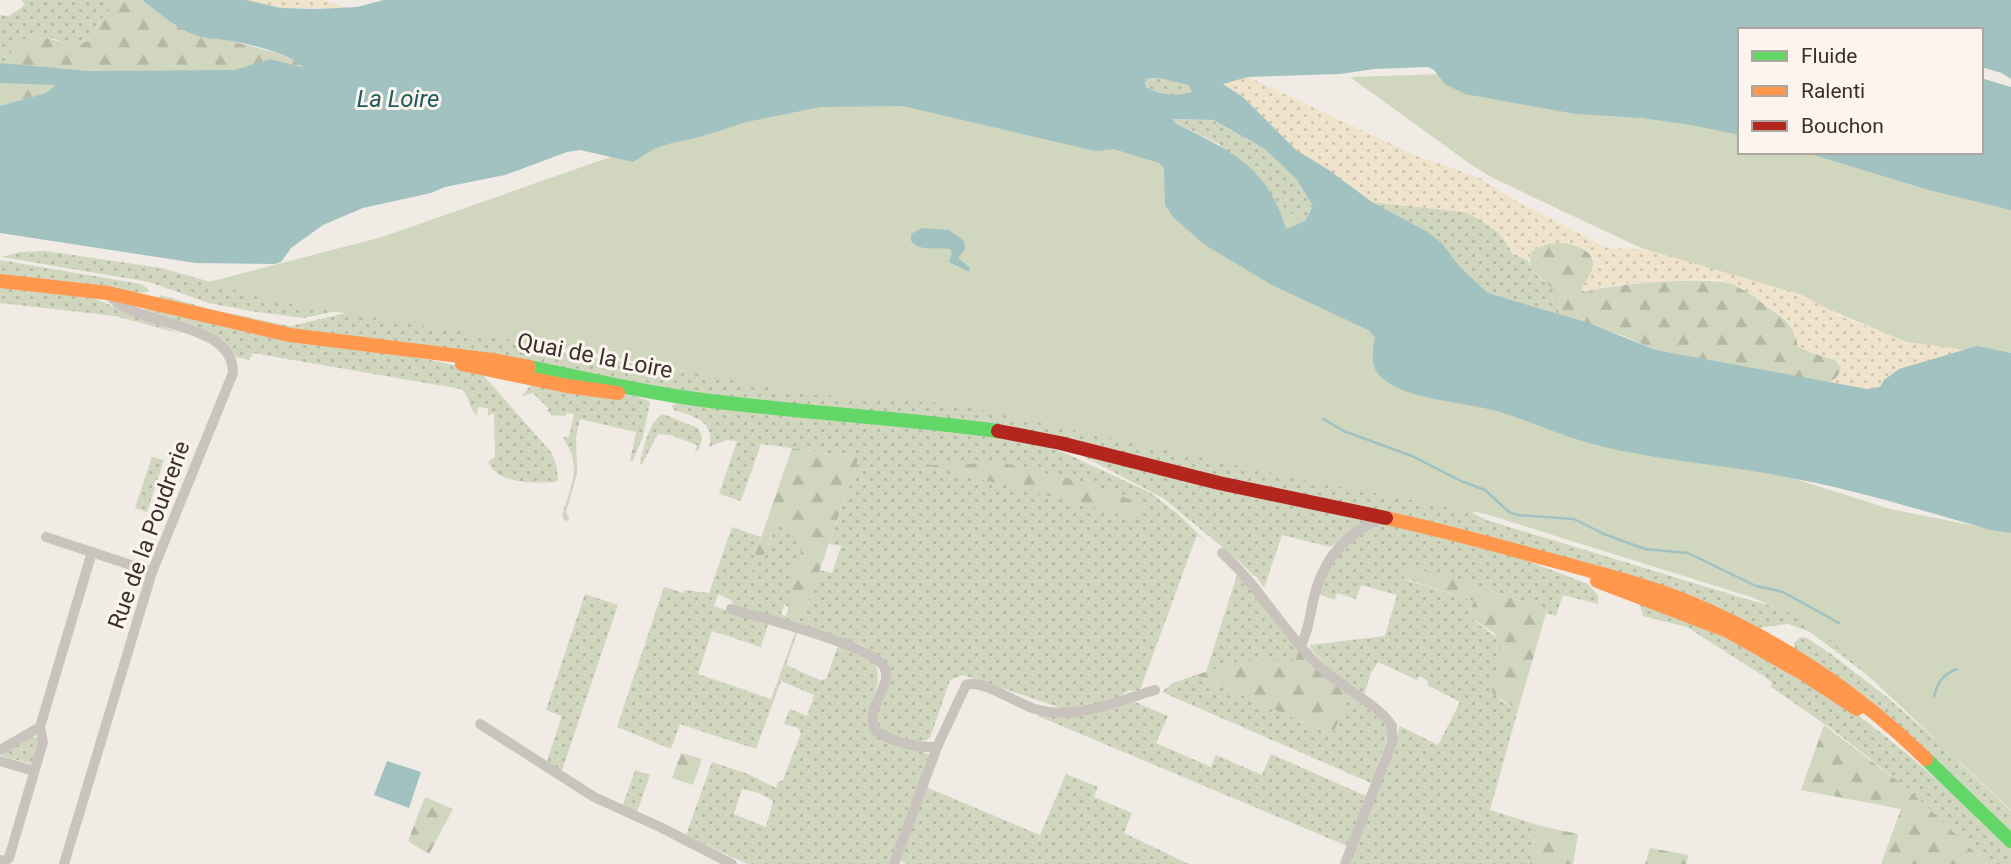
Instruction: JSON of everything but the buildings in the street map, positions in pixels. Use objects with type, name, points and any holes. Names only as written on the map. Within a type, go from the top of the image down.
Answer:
[{"type":"main road","name":"Quai de la Loire","points":[[0,281],[108,293],[290,335],[503,362],[693,399],[785,410],[942,422],[1001,431],[1219,483],[1444,530],[1537,558],[1728,632],[1849,703],[1944,778],[2011,841]]},
{"type":"street","name":"Rue de la Poudrerie","points":[[64,864],[152,572],[233,368],[227,353],[210,338],[134,311],[113,300],[108,293]]},
{"type":"street","points":[[1301,645],[1318,581],[1331,556],[1342,543],[1369,525],[1388,517]]},
{"type":"street","points":[[46,537],[152,572]]},
{"type":"street","points":[[0,860],[9,858],[43,742],[40,727],[92,552]]},
{"type":"street","points":[[1222,553],[1247,577],[1319,667],[1389,721],[1393,732],[1392,742],[1345,864]]},
{"type":"street","points":[[731,609],[840,642],[873,656],[883,665],[886,674],[872,717],[875,730],[881,735],[910,744],[937,747]]},
{"type":"street","points":[[894,864],[937,747],[965,685],[970,683],[983,686],[1034,708],[1063,713],[1093,710],[1154,690]]},
{"type":"street","points":[[480,724],[594,797],[732,864]]},
{"type":"street","points":[[0,750],[40,727]]},
{"type":"street","points":[[0,761],[34,771]]},
{"type":"green space","points":[[21,0],[113,2],[92,37],[82,45],[68,45],[53,38],[17,44],[4,64],[0,63],[0,15],[9,16],[25,5]]},
{"type":"green space","points":[[113,0],[142,0],[163,16],[199,36],[277,53],[303,67],[270,59],[235,71],[90,71],[4,64],[16,46],[25,39],[42,37],[69,44],[85,42],[93,36]]},
{"type":"green space","points":[[1738,64],[1738,154],[1983,154],[1983,150],[2011,127],[2011,356],[1907,342],[1828,309],[1800,294],[1641,248],[1493,178],[1350,77]]},
{"type":"green space","points":[[1021,68],[1267,193],[1331,246],[1751,465],[1890,509],[2011,533],[2011,810],[1828,638],[1792,614],[1751,597],[1486,514],[1304,480],[953,404],[804,394],[575,350],[301,306],[205,283],[382,237],[714,124]]},
{"type":"green space","points":[[1159,78],[1188,85],[1193,93],[1169,94],[1146,87],[1144,79]]},
{"type":"green space","points":[[0,83],[57,85],[46,93],[0,106]]},
{"type":"green space","points":[[1172,119],[1212,120],[1265,149],[1297,180],[1313,206],[1305,221],[1286,229],[1219,144],[1175,123]]},
{"type":"green space","points":[[1372,202],[1464,212],[1478,218],[1500,234],[1513,254],[1528,260],[1534,272],[1551,286],[1558,298],[1559,314],[1488,293],[1460,267],[1442,243],[1426,231]]},
{"type":"green space","points":[[1562,242],[1580,248],[1591,256],[1593,268],[1583,285],[1586,292],[1618,286],[1688,281],[1710,281],[1740,286],[1787,322],[1796,340],[1809,352],[1835,360],[1841,367],[1840,373],[1826,383],[1656,350],[1559,314],[1555,293],[1534,272],[1530,258],[1532,251],[1547,244]]},
{"type":"green space","points":[[46,251],[161,268],[239,290],[350,308],[304,318],[251,311],[209,303],[149,282],[2,257],[20,252]]},
{"type":"green space","points":[[0,260],[140,284],[149,292],[137,293],[0,277]]},
{"type":"green space","points":[[0,287],[93,298],[181,334],[115,316],[0,303]]},
{"type":"green space","points":[[160,295],[214,310],[291,326],[350,312],[513,337],[560,352],[690,372],[675,357],[808,365],[1461,500],[1475,514],[1486,520],[1794,611],[1846,639],[1878,683],[1810,632],[1788,624],[1757,628],[1714,609],[1265,488],[1082,444],[742,401],[273,327],[159,298]]},
{"type":"green space","points":[[148,307],[430,360],[459,366],[483,375],[551,452],[558,479],[556,482],[537,483],[518,481],[508,479],[493,470],[488,462],[495,457],[494,413],[488,416],[488,408],[478,407],[477,416],[461,389],[253,353],[249,360],[236,357],[225,345],[144,310]]},
{"type":"green space","points":[[531,385],[612,392],[650,402],[643,436],[633,461],[630,461],[636,432],[580,419],[576,437],[577,474],[566,512],[568,521],[564,520],[562,515],[574,469],[571,453],[563,437],[569,437],[574,414],[553,417],[533,393],[522,396]]},
{"type":"green space","points":[[677,402],[983,435],[1044,446],[1151,493],[1179,515],[1209,545],[1197,535],[1140,690],[1128,691],[1113,700],[1067,710],[963,675],[950,680],[930,738],[917,742],[875,728],[885,662],[862,645],[735,607],[731,600],[718,594],[714,606],[768,624],[761,647],[712,631],[698,674],[771,699],[795,633],[786,665],[820,680],[826,679],[838,646],[874,661],[878,682],[868,718],[874,735],[929,754],[891,864],[747,864],[686,835],[712,762],[748,774],[776,788],[778,782],[783,780],[801,733],[798,728],[784,724],[790,709],[807,716],[814,695],[781,681],[756,749],[680,724],[671,749],[617,727],[664,587],[684,593],[685,590],[709,593],[732,527],[761,537],[749,575],[764,555],[777,524],[795,529],[801,543],[800,560],[792,573],[789,607],[784,605],[781,614],[804,615],[819,570],[832,573],[841,546],[829,544],[859,457],[761,444],[741,501],[719,494],[737,441],[727,440],[709,447],[709,432],[702,421],[674,410],[672,406]],"holes":[[[742,789],[759,793],[773,801],[766,827],[734,814]]]},
{"type":"green space","points":[[663,414],[698,428],[702,437],[699,450],[695,452],[697,445],[670,435],[658,434],[640,464],[650,429]]},
{"type":"green space","points":[[792,448],[859,457],[804,615],[786,616],[790,582],[801,554],[795,529],[777,524],[764,555],[747,578]]},
{"type":"green space","points":[[1075,452],[1367,517],[1368,523],[1330,547],[1282,535],[1264,588],[1256,576],[1163,498]]},
{"type":"green space","points":[[152,457],[164,460],[147,512],[135,508]]},
{"type":"green space","points":[[1003,463],[1094,485],[1141,504],[1135,518],[925,465]]},
{"type":"green space","points":[[1382,522],[1512,555],[1588,584],[1598,595],[1598,604],[1563,595],[1556,616],[1546,613],[1547,610],[1480,587],[1403,579],[1474,601],[1468,616],[1500,640],[1503,654],[1492,689],[1500,700],[1518,710],[1490,810],[1541,826],[1533,843],[1530,864],[1347,864],[1390,758],[1400,726],[1438,745],[1460,702],[1427,685],[1428,681],[1419,676],[1417,680],[1378,662],[1364,694],[1329,669],[1311,649],[1310,645],[1385,636],[1397,595],[1361,585],[1356,599],[1337,593],[1335,600],[1318,594],[1337,549]]},
{"type":"green space","points":[[1406,566],[1450,577],[1547,610],[1518,710],[1493,694],[1503,648],[1494,633],[1468,616],[1474,601],[1403,578]]},
{"type":"green space","points":[[1238,572],[1299,649],[1295,661],[1240,661],[1206,672]]},
{"type":"green space","points":[[585,594],[618,605],[560,776],[545,767],[562,716],[546,710]]},
{"type":"green space","points":[[1639,600],[1760,653],[1856,713],[1909,756],[2011,847],[2011,864],[1987,864],[1908,789],[1836,732],[1771,687],[1772,683],[1765,677],[1687,627],[1643,616]]},
{"type":"green space","points":[[1801,637],[1831,654],[1952,751],[1959,762],[2011,811],[2011,833],[1795,650],[1794,643]]},
{"type":"green space","points":[[1299,649],[1350,694],[1332,735],[1196,675],[1240,661],[1295,661]]},
{"type":"green space","points":[[1196,675],[1332,735],[1350,694],[1387,725],[1389,734],[1371,783],[1162,692],[1173,683]]},
{"type":"green space","points":[[1135,702],[1168,716],[1156,743],[1211,767],[1216,755],[1262,775],[1271,754],[1366,796],[1347,846],[1038,716]]},
{"type":"green space","points":[[1824,725],[1908,789],[1987,864],[1881,864],[1901,809],[1801,790]]},
{"type":"green space","points":[[33,736],[39,739],[32,764],[2,756],[1,754]]},
{"type":"green space","points":[[681,753],[702,759],[693,785],[672,778]]},
{"type":"green space","points":[[635,770],[650,775],[637,812],[623,805]]},
{"type":"green space","points":[[1066,774],[1098,787],[1094,797],[1132,813],[1124,833],[1189,864],[907,864],[899,860],[926,787],[1040,835]]},
{"type":"green space","points":[[425,797],[453,809],[429,854],[408,841]]},
{"type":"green space","points":[[1541,826],[1578,834],[1573,864],[1530,864],[1533,843]]},
{"type":"green space","points":[[1650,848],[1689,855],[1686,864],[1645,864]]},
{"type":"sand","points":[[246,0],[325,0],[346,8],[281,8]]},
{"type":"sand","points":[[1248,77],[1417,156],[1480,178],[1520,203],[1607,248],[1675,251],[1802,293],[1840,316],[1866,326],[1977,346],[1880,387],[1867,389],[1826,383],[1837,377],[1841,366],[1835,360],[1799,348],[1793,329],[1784,318],[1757,298],[1728,282],[1706,279],[1633,283],[1586,292],[1581,290],[1593,269],[1593,258],[1590,253],[1577,246],[1561,243],[1545,245],[1532,251],[1528,260],[1513,252],[1491,227],[1464,212],[1372,202],[1329,170],[1296,150],[1243,97],[1223,83]]},
{"type":"water","name":"La Loire","points":[[142,0],[246,0],[281,8],[317,9],[357,7],[384,0],[2011,0],[2011,79],[2002,73],[1983,68],[1983,28],[1738,28],[1738,135],[1642,118],[1576,114],[1465,94],[1445,84],[1434,70],[1428,67],[1374,69],[1340,74],[1248,77],[1223,84],[1243,97],[1296,150],[1329,170],[1372,202],[1426,231],[1442,243],[1460,267],[1488,293],[1586,322],[1656,350],[1867,389],[1880,387],[1884,380],[1899,369],[1977,346],[2011,353],[2011,533],[1808,481],[1606,447],[1497,411],[1405,391],[1377,373],[1373,358],[1375,337],[1368,330],[1272,285],[1205,245],[1173,217],[1165,205],[1164,168],[1159,163],[1114,149],[1095,151],[903,106],[821,107],[746,122],[668,144],[633,162],[580,150],[567,152],[505,175],[363,208],[323,225],[291,248],[281,262],[275,264],[196,263],[0,233],[0,106],[46,93],[56,85],[0,83],[0,63],[90,71],[235,70],[270,59],[303,67],[288,57],[267,49],[201,37],[176,25]],"holes":[[[1159,78],[1188,85],[1192,92],[1168,94],[1146,87],[1144,79]],[[1173,119],[1213,120],[1265,149],[1297,180],[1313,206],[1305,221],[1286,229],[1278,207],[1257,175],[1229,152],[1175,123]]]},
{"type":"water","points":[[1983,79],[2011,87],[2011,210],[1929,190],[1811,154],[1983,154]]},
{"type":"water","points":[[922,228],[949,230],[964,241],[965,249],[958,258],[970,268],[969,272],[949,262],[952,253],[950,249],[915,245],[911,241],[911,234]]},
{"type":"water","points":[[387,761],[421,772],[409,808],[374,795]]},
{"type":"waterway","points":[[1323,419],[1344,431],[1412,456],[1485,490],[1509,512],[1517,515],[1574,519],[1604,534],[1645,549],[1688,553],[1756,586],[1783,592],[1839,623]]},
{"type":"waterway","points":[[1934,696],[1942,679],[1957,669]]},
{"type":"traffic: fast","points":[[529,367],[696,399],[998,431]]},
{"type":"traffic: fast","points":[[1926,759],[2011,841]]},
{"type":"traffic: slow","points":[[0,281],[108,293],[290,335],[529,367]]},
{"type":"traffic: slow","points":[[462,364],[567,386],[618,393]]},
{"type":"traffic: slow","points":[[1386,518],[1614,577],[1662,592],[1725,618],[1787,652],[1846,691],[1874,712],[1926,759]]},
{"type":"traffic: slow","points":[[1597,581],[1728,631],[1802,673],[1857,709]]},
{"type":"traffic: jam","points":[[998,431],[1060,443],[1219,483],[1386,518]]}]
